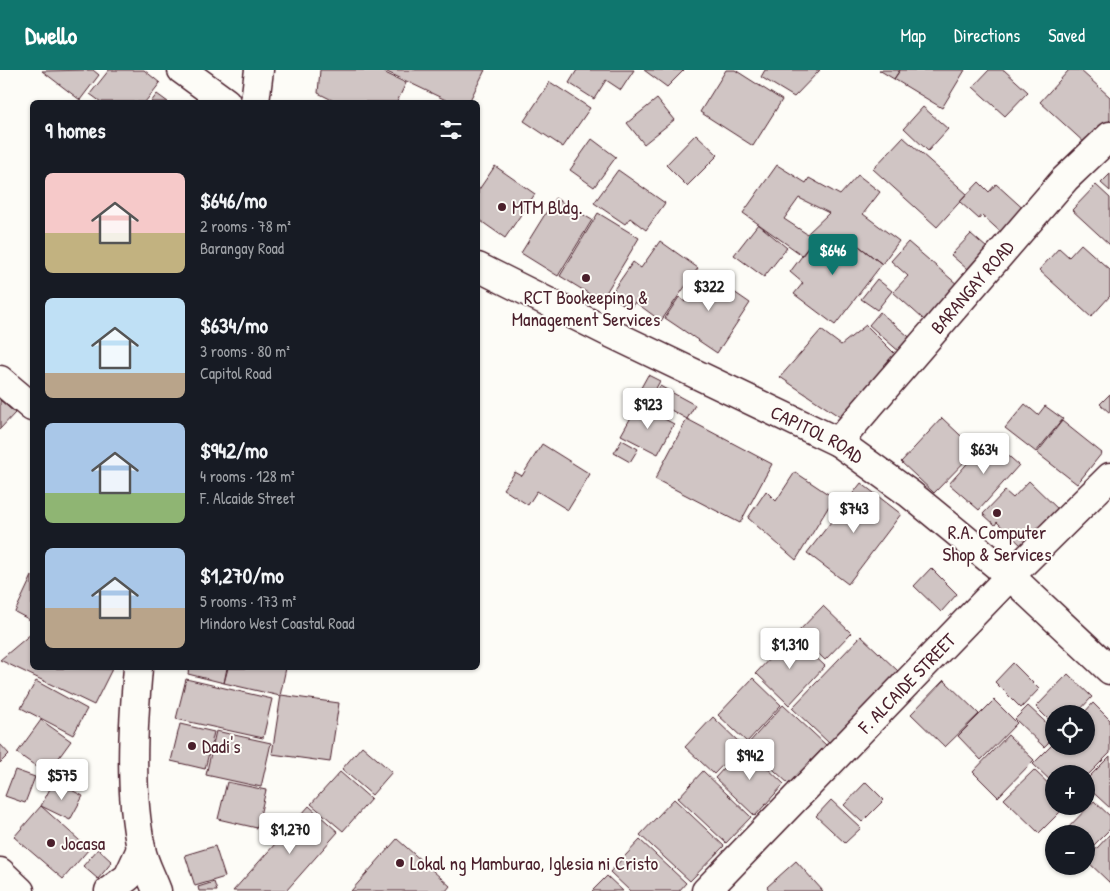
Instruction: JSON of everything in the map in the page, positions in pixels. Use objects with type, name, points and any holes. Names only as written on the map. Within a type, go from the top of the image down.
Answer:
[{"type":"street","points":[[182,70],[223,100]]},
{"type":"street","points":[[255,100],[259,70]]},
{"type":"street","name":"BARANGAY ROAD","points":[[838,442],[1065,179],[1110,136]]},
{"type":"street","name":"CAPITOL ROAD","points":[[480,268],[606,331],[838,442],[910,494],[1010,576],[1110,670]]},
{"type":"street","points":[[0,380],[30,405]]},
{"type":"street","name":"F. ALCAIDE STREET","points":[[706,891],[1010,576],[1110,477]]},
{"type":"street","points":[[138,670],[134,722],[136,794],[141,849],[157,891]]},
{"type":"street","points":[[109,891],[128,877],[141,849]]},
{"type":"street","points":[[0,872],[20,891]]},
{"type":"building","points":[[93,70],[99,75],[80,100],[42,71]]},
{"type":"building","points":[[109,70],[144,70],[160,83],[147,100],[98,100],[90,94]]},
{"type":"building","points":[[320,70],[379,70],[406,83],[398,100],[332,100],[318,93]]},
{"type":"building","points":[[383,70],[485,70],[470,100],[446,100]]},
{"type":"building","points":[[577,70],[634,70],[621,90],[606,80],[594,99],[569,83]]},
{"type":"building","points":[[644,70],[684,70],[667,87]]},
{"type":"building","points":[[726,70],[735,70],[782,100],[753,146],[700,112]]},
{"type":"building","points":[[765,70],[820,70],[794,97],[761,77]]},
{"type":"building","points":[[879,70],[900,70],[894,79]]},
{"type":"building","points":[[900,70],[965,70],[942,108],[894,79]]},
{"type":"building","points":[[989,70],[1004,70],[1028,92],[1005,116],[973,87]]},
{"type":"building","points":[[1069,70],[1080,70],[1110,97],[1110,120],[1087,145],[1040,102]]},
{"type":"building","points":[[550,82],[590,108],[563,147],[524,121]]},
{"type":"building","points":[[157,94],[165,100],[152,100]]},
{"type":"building","points":[[657,99],[674,120],[644,144],[627,123]]},
{"type":"building","points":[[923,107],[948,129],[928,151],[904,128]]},
{"type":"building","points":[[696,134],[718,155],[687,186],[666,165]]},
{"type":"building","points":[[903,137],[967,194],[937,227],[873,169]]},
{"type":"building","points":[[592,139],[616,157],[594,187],[570,170]]},
{"type":"building","points":[[777,165],[806,183],[809,178],[840,195],[858,175],[880,192],[863,214],[899,241],[882,264],[846,236],[836,250],[817,236],[802,255],[743,213]],"holes":[[[799,198],[829,213],[807,234],[784,219]]]},
{"type":"building","name":"MTM Bldg.","points":[[495,166],[535,194],[505,238],[480,220],[480,188]]},
{"type":"building","points":[[618,170],[665,203],[646,230],[630,218],[625,224],[594,203]]},
{"type":"building","points":[[1110,174],[1110,191],[1101,183]]},
{"type":"building","points":[[979,182],[989,192],[996,184],[1028,213],[1006,237],[982,215],[979,219],[960,202]]},
{"type":"building","points":[[1096,185],[1110,198],[1110,245],[1072,210]]},
{"type":"building","points":[[555,198],[592,220],[558,276],[521,253]]},
{"type":"building","points":[[598,213],[639,238],[601,301],[560,276]]},
{"type":"building","points":[[758,224],[787,248],[764,277],[734,255]]},
{"type":"building","points":[[971,234],[987,248],[967,269],[951,255]]},
{"type":"building","points":[[817,236],[836,250],[846,236],[882,264],[835,325],[794,294],[803,283],[790,272]]},
{"type":"building","points":[[660,241],[698,268],[661,321],[635,302],[630,309],[610,295],[633,262],[641,268]]},
{"type":"building","points":[[908,242],[965,291],[932,327],[893,292],[908,276],[891,261]]},
{"type":"building","points":[[1081,244],[1110,270],[1110,296],[1091,317],[1039,270],[1059,248],[1069,257]]},
{"type":"building","points":[[705,272],[750,303],[717,353],[665,318],[679,297],[685,302]]},
{"type":"building","points":[[877,279],[892,291],[877,310],[861,299]]},
{"type":"building","points":[[880,312],[914,341],[902,354],[869,325]]},
{"type":"building","points":[[866,325],[903,362],[849,423],[780,377],[821,330],[841,345]]},
{"type":"building","points":[[648,375],[660,381],[649,401],[637,395]]},
{"type":"building","points":[[660,386],[695,405],[687,419],[653,400]]},
{"type":"building","points":[[1110,394],[1110,413],[1100,404]]},
{"type":"building","points":[[0,400],[15,413],[0,429]]},
{"type":"building","points":[[1025,404],[1038,415],[1045,406],[1063,419],[1036,452],[1005,428]]},
{"type":"building","points":[[638,405],[674,424],[658,454],[621,435]]},
{"type":"building","points":[[942,418],[976,450],[934,493],[901,462]]},
{"type":"building","points":[[687,419],[772,464],[740,523],[655,479]]},
{"type":"building","points":[[1062,421],[1102,453],[1077,484],[1037,453]]},
{"type":"building","points":[[989,439],[1019,465],[979,510],[949,484]]},
{"type":"building","points":[[622,440],[638,449],[630,462],[614,453]]},
{"type":"building","points":[[542,444],[590,474],[568,510],[537,491],[528,505],[503,489],[515,472],[522,476]]},
{"type":"building","points":[[795,472],[834,498],[796,560],[748,518],[766,491],[776,501]]},
{"type":"building","points":[[1029,481],[1061,512],[1025,549],[997,522],[995,525],[983,514],[1005,491],[1013,498]]},
{"type":"building","points":[[861,483],[901,514],[848,584],[807,553]]},
{"type":"building","points":[[931,568],[957,594],[941,612],[914,586]]},
{"type":"building","points":[[30,580],[30,620],[15,612]]},
{"type":"building","points":[[823,606],[851,633],[825,660],[797,633]]},
{"type":"building","points":[[30,635],[30,670],[112,670],[94,705],[0,660]]},
{"type":"building","points":[[792,635],[825,666],[789,705],[756,673]]},
{"type":"building","points":[[861,636],[898,671],[829,743],[792,708]]},
{"type":"building","points":[[1013,663],[1039,689],[1021,708],[995,682]]},
{"type":"building","points":[[189,670],[227,670],[224,683],[188,674]]},
{"type":"building","points":[[227,670],[286,670],[280,696],[224,683]]},
{"type":"building","points":[[1068,674],[1092,697],[1084,705],[1045,705],[1045,716],[1036,707]]},
{"type":"building","points":[[753,678],[781,705],[747,742],[718,715]]},
{"type":"building","points":[[186,679],[272,699],[263,738],[176,719]]},
{"type":"building","points":[[944,680],[979,714],[945,747],[911,714]]},
{"type":"building","points":[[36,681],[87,709],[73,735],[21,708]]},
{"type":"building","points":[[281,695],[339,703],[330,762],[272,754]]},
{"type":"building","points":[[994,700],[1017,723],[981,760],[958,736]]},
{"type":"building","points":[[783,705],[826,745],[789,784],[747,745]]},
{"type":"building","points":[[1095,705],[1110,720],[1110,753],[1095,768],[1095,765],[1045,765],[1045,775],[1033,764],[1045,752],[1045,755],[1095,755]]},
{"type":"building","points":[[1028,706],[1045,722],[1045,746],[1044,747],[1015,719]]},
{"type":"building","points":[[713,717],[742,745],[714,774],[685,747]]},
{"type":"building","points":[[41,720],[71,741],[47,774],[17,753]]},
{"type":"building","name":"Dadi's","points":[[180,724],[214,732],[205,769],[171,761]]},
{"type":"building","points":[[216,731],[271,743],[261,787],[206,775]]},
{"type":"building","points":[[1008,735],[1034,760],[998,797],[973,772]]},
{"type":"building","points":[[0,744],[9,754],[0,763]]},
{"type":"building","points":[[362,746],[392,772],[372,795],[342,769]]},
{"type":"building","points":[[744,746],[784,784],[755,816],[715,778]]},
{"type":"building","points":[[1110,756],[1110,808],[1095,794],[1095,771]]},
{"type":"building","points":[[15,770],[35,777],[25,803],[5,796]]},
{"type":"building","points":[[1034,770],[1045,780],[1045,815],[1057,815],[1039,833],[1004,799]]},
{"type":"building","points":[[703,771],[751,817],[726,843],[678,798]]},
{"type":"building","points":[[340,772],[371,799],[343,831],[311,804]]},
{"type":"building","points":[[54,781],[83,796],[70,820],[41,806]]},
{"type":"building","points":[[227,782],[266,790],[257,828],[218,819]]},
{"type":"building","points":[[866,782],[884,800],[862,822],[844,805]]},
{"type":"building","points":[[674,799],[724,846],[690,881],[640,835]]},
{"type":"building","points":[[831,800],[861,828],[845,843],[816,816]]},
{"type":"building","points":[[1095,802],[1110,816],[1110,829],[1095,844],[1095,825],[1071,825],[1080,815],[1095,815]]},
{"type":"building","name":"Jocasa","points":[[41,806],[89,849],[63,879],[14,837]]},
{"type":"building","points":[[309,806],[338,832],[286,891],[233,891]]},
{"type":"building","points":[[1110,834],[1110,883],[1095,869],[1095,850]]},
{"type":"building","name":"Lokal ng Mamburao, Iglesia ni Cristo","points":[[397,839],[450,886],[446,891],[351,891]]},
{"type":"building","points":[[640,840],[686,883],[679,891],[630,891],[610,872]]},
{"type":"building","points":[[215,846],[225,877],[195,886],[185,855]]},
{"type":"building","points":[[98,849],[112,862],[98,879],[83,866]]},
{"type":"building","points":[[796,861],[823,891],[770,891],[767,887]]},
{"type":"building","points":[[607,876],[623,891],[592,891]]},
{"type":"building","points":[[214,882],[217,891],[199,891],[198,887]]},
{"type":"place","name":"MTM Bldg.","points":[[502,207]]},
{"type":"place","name":"RCT Bookeeping & Management Services","points":[[586,278]]},
{"type":"place","name":"R.A. Computer Shop & Services","points":[[997,513]]},
{"type":"place","name":"Dadi's","points":[[192,746]]},
{"type":"place","name":"Jocasa","points":[[51,843]]},
{"type":"place","name":"Lokal ng Mamburao, Iglesia ni Cristo","points":[[400,863]]}]
